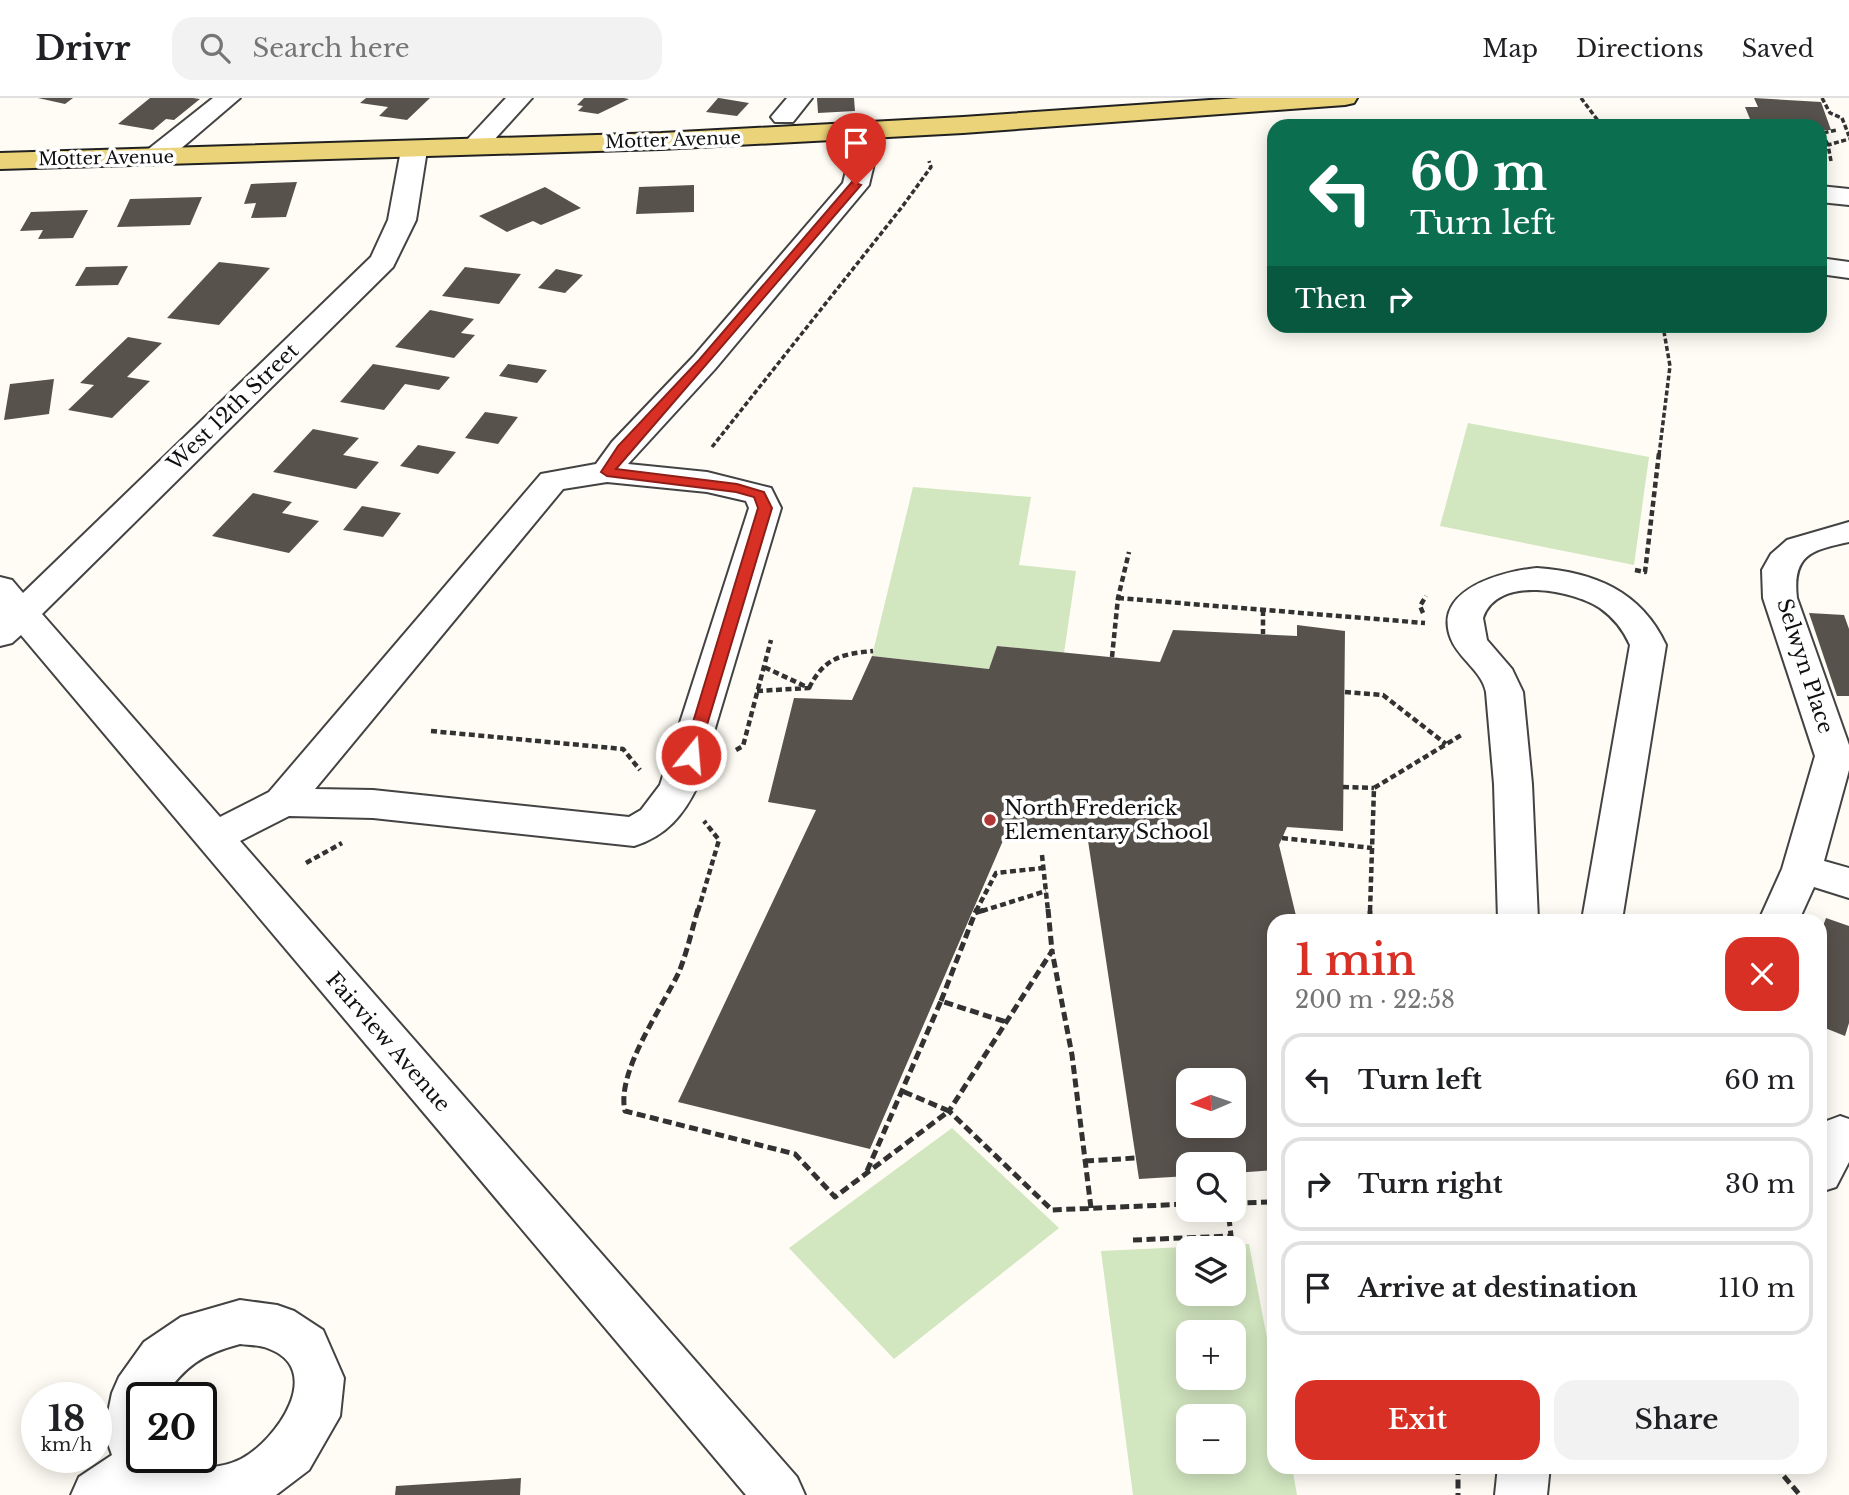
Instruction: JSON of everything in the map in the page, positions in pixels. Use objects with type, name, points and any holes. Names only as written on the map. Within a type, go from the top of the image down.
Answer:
[{"type":"main road","name":"Motter Avenue","points":[[0,161],[414,150],[861,131],[1345,98]]},
{"type":"street","points":[[155,157],[228,98]]},
{"type":"street","points":[[474,147],[520,98]]},
{"type":"street","points":[[607,472],[623,449],[704,363],[856,185],[864,150],[861,131]]},
{"type":"street","name":"West 12th Street","points":[[8,612],[383,261],[402,220],[414,150]]},
{"type":"street","points":[[1827,195],[1849,197]]},
{"type":"street","points":[[1827,267],[1849,270]]},
{"type":"street","points":[[213,838],[283,802],[552,481],[607,472],[708,482],[759,495],[765,508],[683,775],[673,798],[655,820],[634,832],[373,804],[283,802]]},
{"type":"street","name":"Selwyn Place","points":[[1782,914],[1802,869],[1842,757],[1780,598],[1778,571],[1785,558],[1804,546],[1825,537],[1849,532]]},
{"type":"street","points":[[1518,914],[1513,780],[1503,683],[1472,645],[1467,635],[1466,617],[1475,600],[1493,588],[1517,581],[1544,580],[1573,584],[1601,594],[1624,608],[1640,626],[1648,645],[1603,914]]},
{"type":"street","name":"Fairview Avenue","points":[[8,612],[213,838],[779,1495]]},
{"type":"street","points":[[1802,869],[1849,883]]},
{"type":"street","points":[[97,1495],[129,1473]]},
{"type":"street","points":[[1521,1495],[1523,1474]]},
{"type":"path","points":[[1581,98],[1597,119]]},
{"type":"path","points":[[1822,98],[1830,113],[1842,118],[1849,136]]},
{"type":"path","points":[[1827,132],[1837,131]]},
{"type":"path","points":[[707,454],[902,207],[931,167],[928,156]]},
{"type":"path","points":[[1112,657],[1118,598],[1129,552]]},
{"type":"path","points":[[1118,598],[1426,623]]},
{"type":"path","points":[[1263,610],[1263,634]]},
{"type":"path","points":[[734,751],[743,746],[775,627]]},
{"type":"path","points":[[809,688],[818,667],[842,654],[873,651]]},
{"type":"path","points":[[764,667],[809,688]]},
{"type":"path","points":[[757,691],[809,688]]},
{"type":"path","points":[[1345,692],[1383,695],[1447,744]]},
{"type":"path","points":[[431,732],[623,749],[644,775]]},
{"type":"path","points":[[1343,787],[1374,788]]},
{"type":"path","points":[[693,822],[701,817],[719,840],[680,969],[630,1070],[622,1098],[625,1111],[795,1154],[835,1198],[948,1111],[1052,951]]},
{"type":"path","points":[[306,863],[353,837]]},
{"type":"path","points":[[1282,838],[1372,848]]},
{"type":"path","points":[[1042,855],[1052,951],[1072,1055],[1091,1208]]},
{"type":"path","points":[[867,1172],[941,1001],[975,913],[996,873],[1044,868]]},
{"type":"path","points":[[975,913],[1046,891]]},
{"type":"path","points":[[941,1001],[1006,1021]]},
{"type":"path","points":[[902,1091],[948,1111],[1052,1210],[1176,1204]]},
{"type":"path","points":[[1085,1161],[1136,1158]]},
{"type":"path","points":[[1246,1203],[1267,1202]]},
{"type":"path","points":[[1229,1222],[1231,1236]]},
{"type":"path","points":[[1133,1240],[1176,1238]]},
{"type":"path","points":[[1458,1474],[1458,1495]]},
{"type":"path","points":[[1782,1474],[1800,1495]]},
{"type":"green space","points":[[1468,423],[1649,457],[1634,565],[1440,526]]},
{"type":"green space","points":[[913,487],[1031,497],[1019,565],[1076,571],[1064,653],[997,646],[989,669],[872,656]]},
{"type":"green space","points":[[952,1128],[1059,1228],[894,1359],[789,1248]]},
{"type":"green space","points":[[1246,1244],[1249,1244],[1267,1338],[1267,1474],[1293,1474],[1297,1495],[1133,1495],[1101,1251],[1176,1247],[1176,1306],[1246,1306]]},
{"type":"building","points":[[38,98],[73,98],[65,104]]},
{"type":"building","points":[[150,98],[200,99],[174,120],[166,119],[153,130],[118,124]]},
{"type":"building","points":[[366,98],[430,98],[407,120],[379,116],[388,107],[360,103]]},
{"type":"building","points":[[584,98],[629,99],[598,114],[578,111],[583,106],[577,105]]},
{"type":"building","points":[[718,98],[749,103],[737,116],[706,112]]},
{"type":"building","points":[[817,98],[854,98],[855,111],[818,113]]},
{"type":"building","points":[[1754,98],[1821,102],[1831,130],[1827,130],[1827,119],[1750,119],[1745,107],[1758,107]]},
{"type":"building","points":[[297,182],[286,217],[251,218],[256,203],[244,204],[251,184]]},
{"type":"building","points":[[694,185],[694,212],[636,214],[639,187]]},
{"type":"building","points":[[545,187],[581,208],[541,225],[533,221],[507,232],[479,216]]},
{"type":"building","points":[[202,197],[190,225],[117,227],[130,199]]},
{"type":"building","points":[[88,210],[73,238],[38,239],[43,230],[20,231],[31,212]]},
{"type":"building","points":[[219,262],[270,268],[219,325],[167,318]]},
{"type":"building","points":[[128,266],[118,285],[75,286],[86,267]]},
{"type":"building","points":[[465,267],[521,274],[499,304],[442,296]]},
{"type":"building","points":[[556,269],[583,275],[565,293],[538,288]]},
{"type":"building","points":[[430,310],[474,319],[461,333],[475,335],[454,358],[395,347]]},
{"type":"building","points":[[128,337],[162,343],[127,377],[150,381],[112,418],[68,410],[94,385],[80,383]]},
{"type":"building","points":[[373,364],[450,377],[439,390],[405,384],[384,410],[340,402]]},
{"type":"building","points":[[508,364],[547,370],[537,383],[499,376]]},
{"type":"building","points":[[54,379],[49,414],[4,420],[10,384]]},
{"type":"building","points":[[485,412],[518,417],[498,444],[465,438]]},
{"type":"building","points":[[313,429],[359,438],[343,455],[379,462],[356,489],[273,472]]},
{"type":"building","points":[[418,445],[456,452],[438,474],[400,466]]},
{"type":"building","points":[[253,493],[292,502],[282,513],[319,521],[289,553],[212,536]]},
{"type":"building","points":[[362,506],[401,513],[383,537],[343,530]]},
{"type":"building","points":[[1809,613],[1844,615],[1849,629],[1849,696],[1837,696]]},
{"type":"building","name":"North Frederick Elementary School","points":[[1297,625],[1345,631],[1343,831],[1287,827],[1279,845],[1296,914],[1267,914],[1267,1171],[1246,1172],[1246,1152],[1176,1152],[1176,1177],[1139,1179],[1087,834],[1044,837],[1008,829],[870,1149],[678,1102],[816,810],[768,802],[794,698],[852,700],[872,656],[989,669],[997,646],[1160,662],[1173,630],[1297,636]]},
{"type":"building","points":[[1827,918],[1849,926],[1849,1023],[1845,1036],[1827,1029]]},
{"type":"building","points":[[521,1478],[520,1495],[395,1495],[396,1486]]},
{"type":"place","name":"North Frederick Elementary School","points":[[990,820]]},
{"type":"route","points":[[691,755],[765,508],[759,495],[737,488],[708,482],[607,472],[623,449],[704,363],[856,185]]}]
